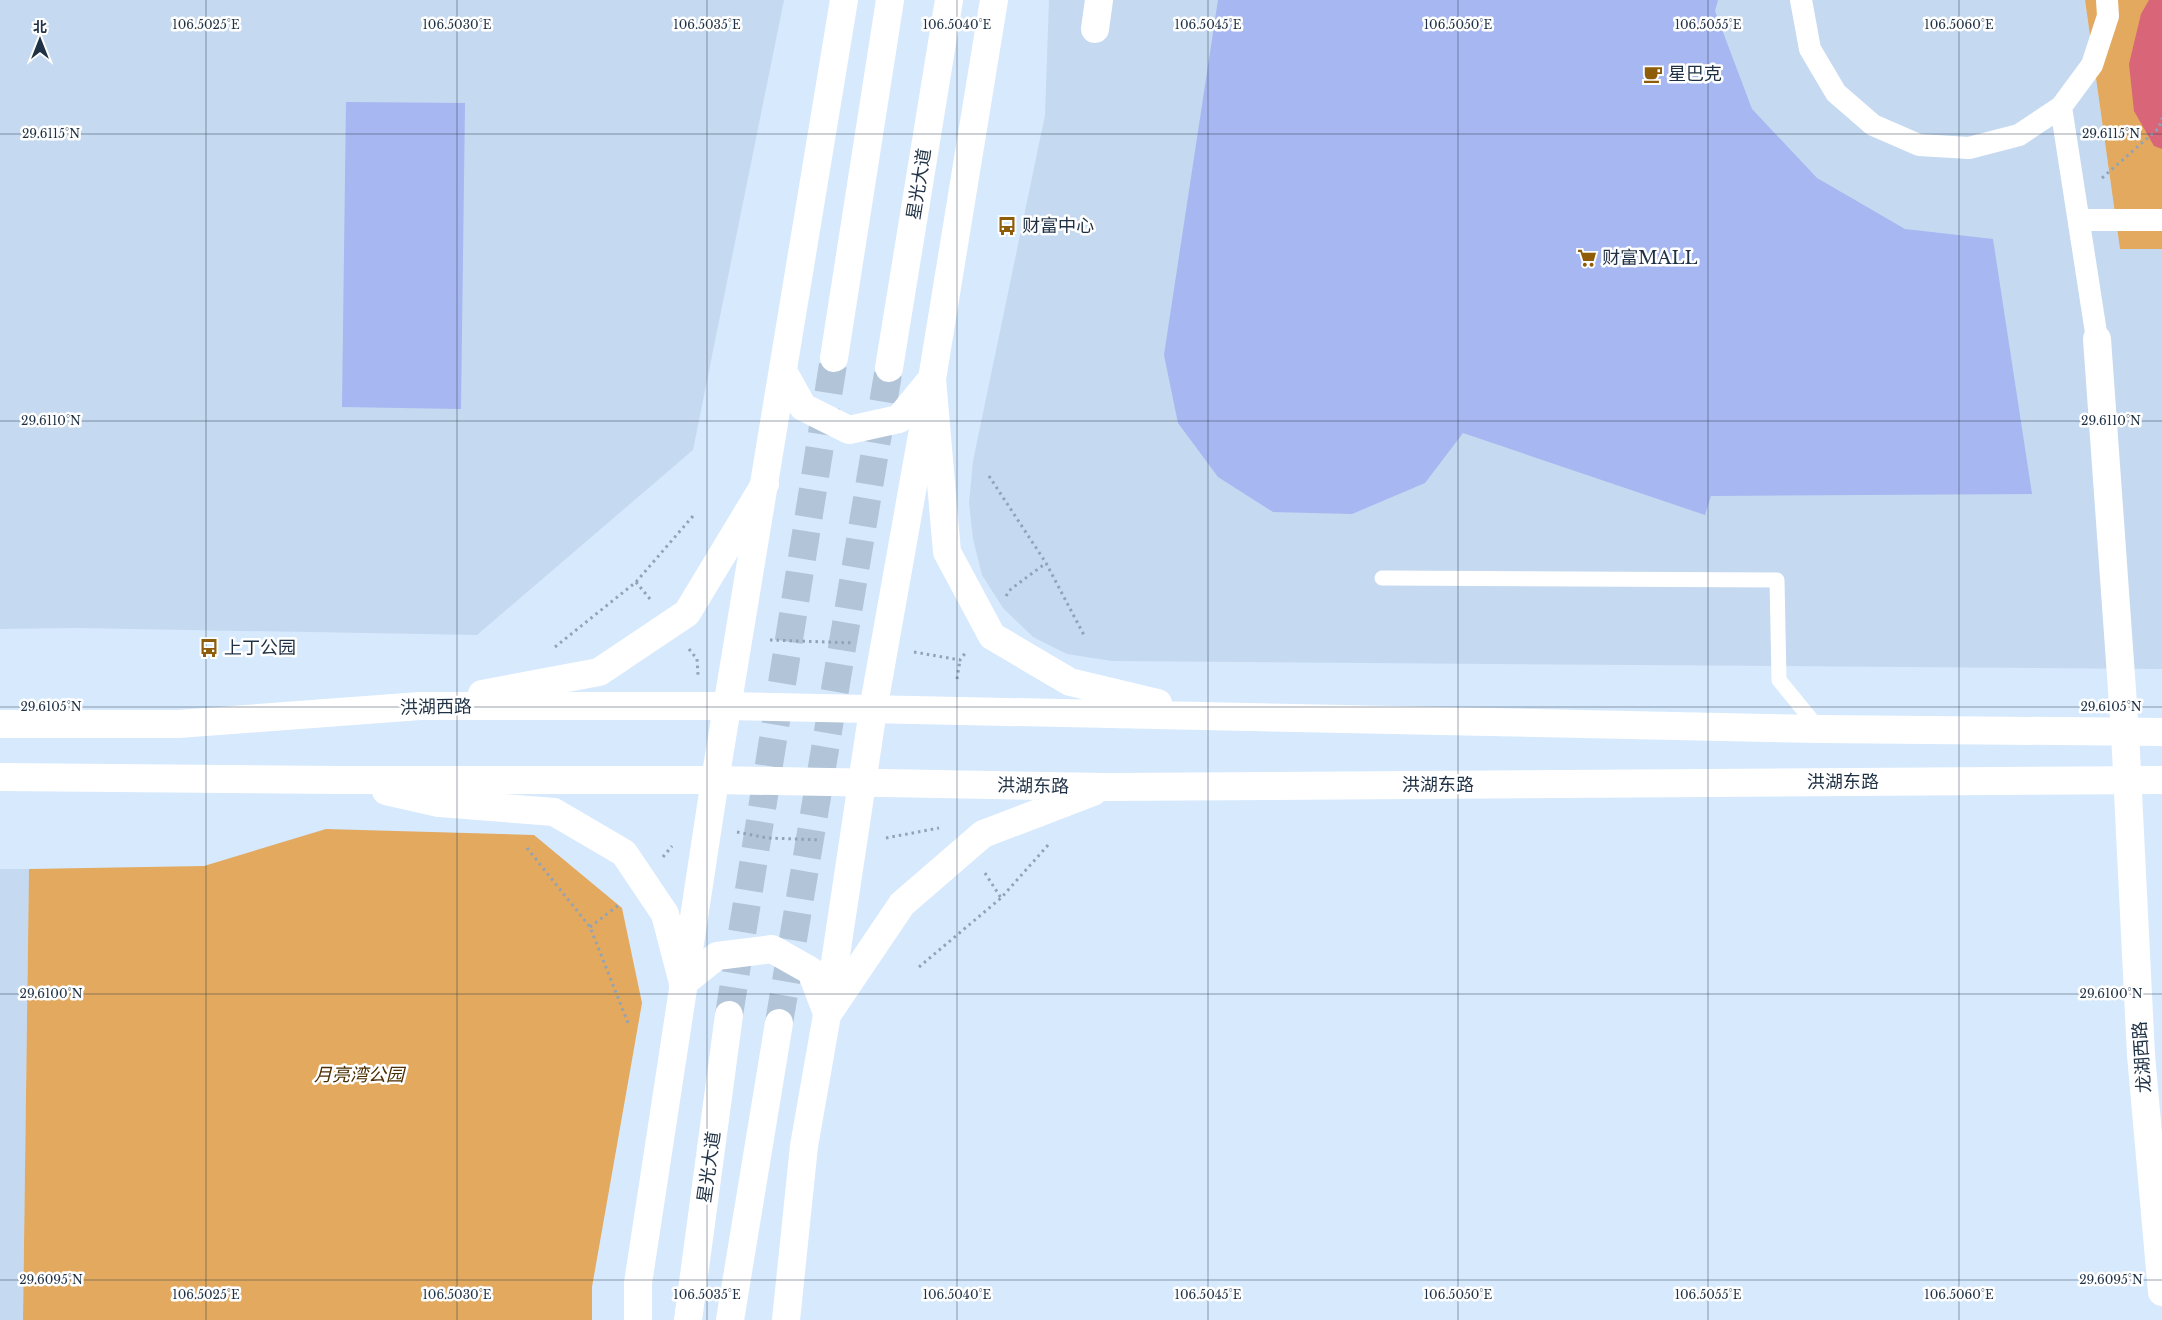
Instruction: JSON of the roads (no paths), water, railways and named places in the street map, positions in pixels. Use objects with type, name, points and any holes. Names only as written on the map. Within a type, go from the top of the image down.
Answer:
[{"type":"main road","points":[[638,1320],[638,1283],[683,983],[844,0]]},
{"type":"main road","points":[[834,358],[890,0]]},
{"type":"main road","name":"星光大道","points":[[889,368],[948,0]]},
{"type":"main road","points":[[786,1320],[804,1146],[827,1015],[873,710],[932,379],[994,0]]},
{"type":"main road","points":[[1095,29],[1099,0]]},
{"type":"main road","name":"龙湖西路","points":[[2097,339],[2126,732],[2141,1055],[2162,1292]]},
{"type":"main road","points":[[784,371],[803,407],[849,430],[899,419],[932,379]]},
{"type":"main road","points":[[932,379],[947,552],[992,636],[1070,682],[1205,715]]},
{"type":"main road","points":[[420,706],[599,672],[687,613],[766,484]]},
{"type":"main road","name":"洪湖西路","points":[[0,724],[178,724],[420,706],[727,706],[873,710]]},
{"type":"main road","points":[[873,710],[1205,715],[1818,729],[2162,732]]},
{"type":"main road","points":[[0,777],[341,780],[715,780]]},
{"type":"main road","points":[[341,780],[439,803],[554,812],[624,853],[665,914],[683,983]]},
{"type":"main road","name":"洪湖东路","points":[[715,780],[1106,787],[2162,780]]},
{"type":"main road","points":[[827,1015],[902,904],[983,834],[1106,787]]},
{"type":"main road","points":[[683,983],[717,956],[772,949],[810,971],[827,1015]]},
{"type":"main road","name":"星光大道","points":[[688,1320],[729,1015]]},
{"type":"main road","points":[[730,1320],[780,1023]]},
{"type":"street","points":[[1801,0],[1810,49],[1836,93],[1873,125],[1919,145],[1969,148],[2019,135],[2061,106],[2092,65],[2108,16],[2107,0]]},
{"type":"street","points":[[2061,106],[2097,339]]},
{"type":"street","points":[[2077,210],[2162,220]]},
{"type":"lane","points":[[1382,578],[1778,580],[1780,680],[1818,729]]},
{"type":"tunnel","points":[[729,1015],[834,358]]},
{"type":"tunnel","points":[[779,1023],[889,368]]},
{"type":"place","name":"星巴克","points":[[1653,74]]},
{"type":"place","name":"财富中心","points":[[1007,226]]},
{"type":"place","name":"财富MALL","points":[[1587,258]]},
{"type":"place","name":"上丁公园","points":[[209,648]]},
{"type":"park label","name":"月亮湾公园","points":[[359,1075]]}]
